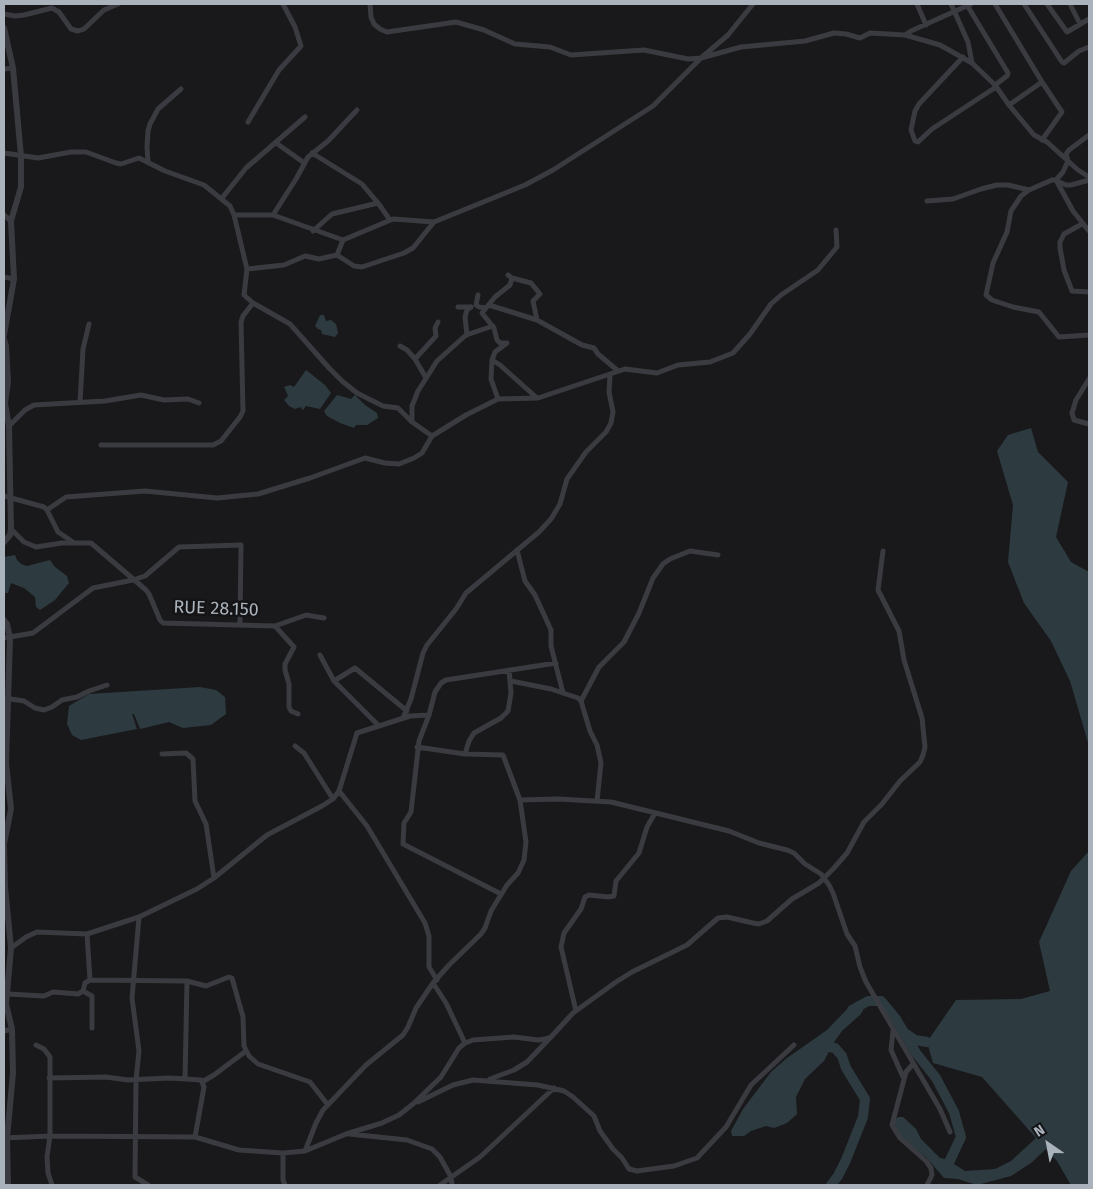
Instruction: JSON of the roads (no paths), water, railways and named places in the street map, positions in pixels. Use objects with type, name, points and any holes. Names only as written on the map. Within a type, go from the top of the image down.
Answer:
[{"type":"street","points":[[4,14],[24,15],[52,8],[59,12],[71,29],[78,31],[84,29],[104,10],[118,4]]},
{"type":"street","points":[[248,122],[279,70],[301,46],[295,27],[283,4]]},
{"type":"street","points":[[370,4],[374,24],[387,32],[456,22],[484,30],[515,44],[550,47],[571,55],[644,50],[688,59],[701,58],[741,47],[805,41],[834,33],[860,38],[870,34],[905,36],[940,45],[972,63],[995,86],[1030,130],[1047,142],[1089,179]]},
{"type":"street","points":[[234,215],[273,215],[313,231],[343,240],[390,220],[434,222],[525,185],[553,170],[653,106],[701,58],[728,35],[753,4]]},
{"type":"street","points":[[917,4],[926,25]]},
{"type":"street","points":[[951,4],[968,42],[972,63]]},
{"type":"street","points":[[995,4],[1063,114],[1042,140]]},
{"type":"street","points":[[1024,4],[1063,63],[1089,47]]},
{"type":"street","points":[[1047,4],[1067,32],[1089,19]]},
{"type":"street","points":[[1070,4],[1080,24]]},
{"type":"street","points":[[905,36],[911,31],[969,5],[1008,73],[995,86],[932,129],[918,142],[915,141],[911,130],[915,111],[919,104],[963,57]]},
{"type":"street","points":[[4,28],[13,68],[21,156],[21,187],[11,222],[14,279],[6,314],[4,341],[8,382],[5,403],[9,426],[7,497],[11,529],[10,535],[4,542]]},
{"type":"street","points":[[4,69],[13,68]]},
{"type":"street","points":[[1009,105],[1042,82]]},
{"type":"street","points":[[148,161],[146,147],[150,124],[158,109],[181,89]]},
{"type":"street","points":[[273,215],[296,179],[303,162],[328,141],[357,110]]},
{"type":"street","points":[[222,198],[246,168],[305,117]]},
{"type":"street","points":[[1056,180],[1060,177],[1068,161],[1066,154],[1089,135]]},
{"type":"street","points":[[276,143],[303,162]]},
{"type":"street","points":[[4,153],[38,158],[71,152],[86,152],[121,164],[139,158],[165,171],[204,186],[222,198],[230,206],[234,215],[247,269],[244,295],[252,303],[290,324],[329,368],[349,387],[383,406],[398,408],[412,422],[432,436]]},
{"type":"street","points":[[312,153],[362,184],[390,220]]},
{"type":"street","points":[[1089,179],[1072,185],[1056,180],[1050,181],[1029,190],[1021,196],[1011,210],[1007,232],[993,263],[986,295],[992,300],[1013,307],[1039,312],[1059,337],[1089,335]]},
{"type":"street","points":[[1056,180],[1072,211],[1089,232]]},
{"type":"street","points":[[928,201],[953,199],[981,188],[997,185],[1008,185],[1029,190]]},
{"type":"street","points":[[313,231],[332,214],[378,203]]},
{"type":"street","points":[[4,215],[11,222]]},
{"type":"street","points":[[247,269],[284,265],[305,256],[319,259],[337,255],[354,266],[362,267],[404,253],[413,248],[434,222]]},
{"type":"street","points":[[1082,224],[1064,234],[1060,242],[1060,248],[1071,290],[1074,292],[1089,292]]},
{"type":"street","points":[[7,497],[44,506],[47,510],[66,496],[145,491],[217,498],[258,494],[365,458],[399,464],[422,453],[432,436],[466,415],[498,400],[538,398],[610,375],[617,370],[625,369],[658,373],[678,365],[710,362],[733,353],[780,295],[814,274],[832,254],[837,247],[836,230]]},
{"type":"street","points":[[337,255],[343,240]]},
{"type":"street","points":[[498,400],[491,379],[492,360],[495,352],[507,343],[500,343],[496,340],[497,335],[493,326],[482,313],[495,297],[510,285],[510,276],[531,283],[540,294],[533,301],[537,320]]},
{"type":"street","points":[[4,277],[14,279]]},
{"type":"street","points":[[467,335],[465,317],[467,310],[474,306],[478,295]]},
{"type":"street","points":[[101,445],[213,445],[221,441],[243,411],[241,322],[252,303]]},
{"type":"street","points":[[458,307],[487,307],[537,320],[582,345],[594,348],[598,354],[617,370]]},
{"type":"street","points":[[415,359],[436,336],[435,328],[438,322]]},
{"type":"street","points":[[80,402],[83,348],[90,324]]},
{"type":"street","points":[[412,422],[412,406],[437,361],[467,335],[493,326]]},
{"type":"street","points":[[400,346],[407,350],[415,359],[426,378]]},
{"type":"street","points":[[492,360],[538,398]]},
{"type":"street","points":[[403,718],[407,711],[423,653],[427,645],[456,610],[466,593],[539,532],[551,519],[560,504],[567,479],[586,452],[606,432],[611,423],[613,412],[609,392],[610,375]]},
{"type":"street","points":[[1089,379],[1076,400],[1072,413],[1074,420],[1089,424]]},
{"type":"street","points":[[9,426],[24,410],[34,405],[104,401],[142,395],[164,400],[188,400],[199,403]]},
{"type":"street","name":"RUE 28.150","points":[[47,510],[58,532],[74,543]]},
{"type":"street","name":"RUE 28.150","points":[[11,529],[24,542],[36,547],[62,543],[91,543],[149,594],[163,623],[274,626]]},
{"type":"street","points":[[7,638],[33,633],[93,588],[145,576],[179,547],[241,545],[240,625]]},
{"type":"street","points":[[517,550],[525,581],[551,630],[551,646],[563,693]]},
{"type":"street","points":[[581,701],[599,667],[624,642],[653,578],[663,564],[690,551],[718,555]]},
{"type":"street","points":[[487,1080],[514,1070],[527,1062],[576,1011],[632,972],[687,946],[718,918],[727,917],[759,924],[767,921],[792,899],[813,888],[847,853],[864,822],[882,804],[900,781],[920,762],[925,747],[922,718],[904,660],[899,631],[878,590],[883,552]]},
{"type":"street","points":[[298,714],[291,711],[289,707],[285,670],[285,664],[294,647],[274,626],[306,615],[324,618]]},
{"type":"street","points":[[4,620],[7,624],[5,762],[7,795],[11,809],[4,845],[5,887],[11,948],[6,1004],[12,1029],[14,1079],[5,1138],[8,1185]]},
{"type":"street","points":[[320,655],[334,681],[379,726]]},
{"type":"street","points":[[501,894],[403,844],[404,823],[411,808],[417,747],[435,692],[441,682],[556,663]]},
{"type":"street","points":[[334,681],[355,668],[407,711]]},
{"type":"street","points":[[465,754],[474,733],[501,718],[508,711],[511,702],[511,681],[508,670]]},
{"type":"street","points":[[511,681],[544,687],[578,698],[581,701],[601,763],[597,801]]},
{"type":"street","points":[[6,699],[24,701],[35,708],[44,710],[62,700],[77,697],[107,685]]},
{"type":"street","points":[[11,948],[26,937],[37,932],[87,934],[139,918],[198,889],[214,878],[266,834],[333,799],[339,792],[355,735],[360,731],[403,718],[429,715]]},
{"type":"street","points":[[295,746],[304,752],[333,799]]},
{"type":"street","points":[[305,1152],[316,1123],[328,1105],[366,1065],[403,1035],[416,1008],[435,982],[449,965],[481,934],[491,911],[501,894],[518,873],[524,860],[526,842],[520,800],[503,755],[465,754],[417,747]]},
{"type":"street","points":[[162,754],[186,753],[193,759],[195,801],[206,824],[214,878]]},
{"type":"street","points":[[339,792],[366,826],[425,923],[429,936],[429,967],[465,1043]]},
{"type":"street","points":[[520,800],[558,799],[611,802],[729,831],[759,843],[794,853],[824,878],[833,893],[847,934],[855,946],[863,975],[940,1109],[950,1132]]},
{"type":"street","points":[[576,1011],[561,947],[564,934],[581,908],[585,897],[589,895],[614,896],[616,882],[638,853],[647,827],[656,813]]},
{"type":"street","points":[[139,918],[132,998],[139,1051],[134,1136],[135,1177],[148,1185]]},
{"type":"street","points":[[87,934],[90,980]]},
{"type":"street","points":[[8,994],[44,996],[53,992],[78,994],[83,991],[85,983],[90,980],[187,981],[206,986],[229,977],[232,978],[243,1017],[244,1046],[246,1051],[258,1064],[310,1082],[328,1105]]},
{"type":"street","points":[[186,1079],[187,981]]},
{"type":"street","points":[[83,991],[92,996],[92,1028]]},
{"type":"street","points":[[4,1031],[12,1029]]},
{"type":"street","points":[[893,1030],[892,1050],[904,1080]]},
{"type":"street","points":[[5,1138],[50,1136],[195,1137],[239,1150],[283,1153],[305,1152],[346,1134],[382,1123],[399,1115],[441,1078],[459,1048],[465,1043],[473,1040],[514,1037],[538,1040],[551,1036]]},
{"type":"street","points":[[36,1045],[44,1049],[50,1057],[50,1136],[47,1157],[48,1173],[52,1185]]},
{"type":"street","points":[[413,1104],[462,1081],[487,1080],[554,1088],[569,1093],[594,1116],[600,1131],[622,1158],[629,1170],[637,1171],[674,1166],[697,1158],[716,1140],[726,1128],[752,1085],[794,1045]]},
{"type":"street","points":[[49,1078],[186,1079],[202,1082],[214,1076],[246,1051]]},
{"type":"street","points":[[913,1064],[906,1072],[892,1125],[900,1138],[931,1168],[932,1175],[926,1185]]},
{"type":"street","points":[[195,1137],[204,1087],[202,1082]]},
{"type":"street","points":[[440,1185],[493,1146],[554,1088]]},
{"type":"street","points":[[4,1103],[11,1099]]},
{"type":"street","points":[[346,1134],[407,1140],[422,1144],[432,1149],[440,1157],[451,1177],[452,1185]]},
{"type":"street","points":[[283,1153],[283,1180],[285,1185]]},
{"type":"waterway","points":[[852,1010],[868,1001],[881,1001],[896,1019],[916,1053],[936,1078],[954,1112],[961,1137],[945,1171]]},
{"type":"waterway","points":[[905,1033],[915,1040],[927,1042]]},
{"type":"waterway","points":[[818,1043],[835,1048],[842,1056],[846,1068],[865,1099],[863,1117],[846,1160],[831,1185]]}]
